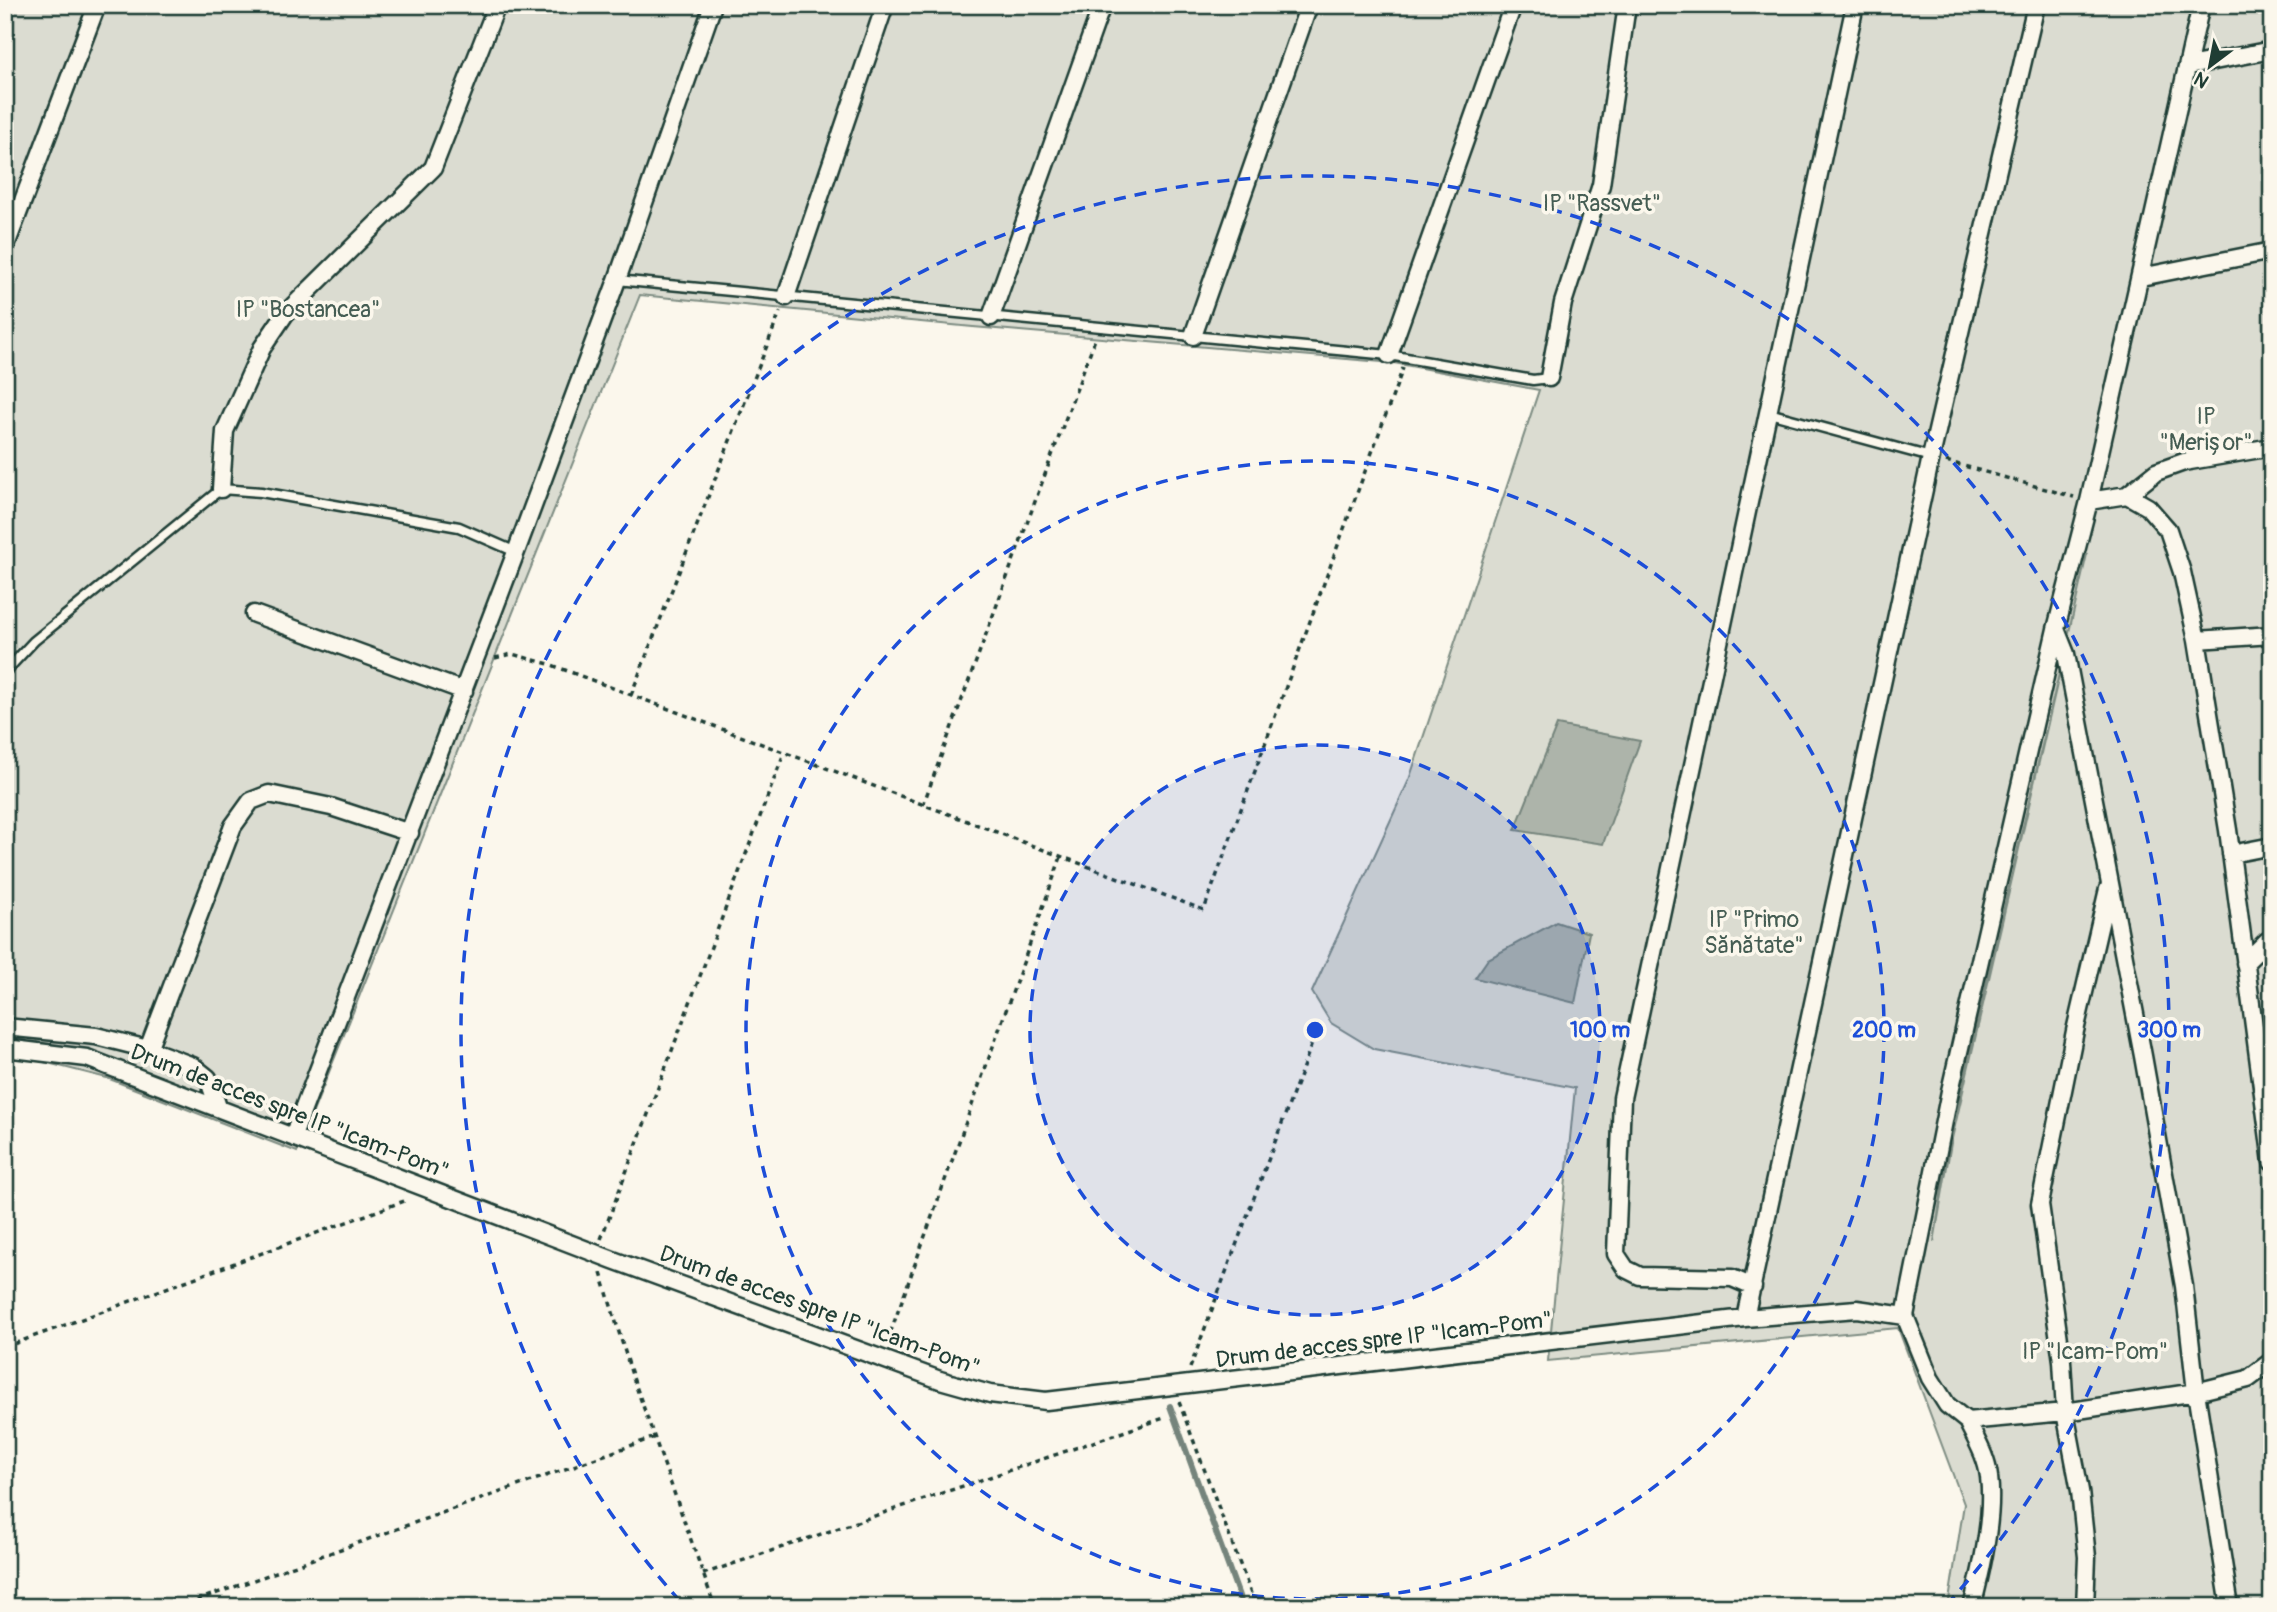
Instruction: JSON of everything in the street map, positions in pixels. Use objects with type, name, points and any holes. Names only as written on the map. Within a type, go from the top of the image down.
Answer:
[{"type":"street","points":[[5,248],[97,5]]},
{"type":"street","points":[[221,489],[225,431],[262,348],[285,314],[433,168],[497,5]]},
{"type":"street","points":[[293,1136],[516,552],[617,280],[713,5]]},
{"type":"street","points":[[786,297],[885,5]]},
{"type":"street","points":[[990,317],[1102,5]]},
{"type":"street","points":[[1193,336],[1309,5]]},
{"type":"street","points":[[1389,355],[1513,5]]},
{"type":"street","points":[[1549,378],[1563,303],[1601,185],[1628,5]]},
{"type":"street","points":[[1753,1286],[1731,1278],[1640,1276],[1626,1269],[1616,1254],[1622,1098],[1855,5]]},
{"type":"street","points":[[1745,1318],[1931,457],[2036,5]]},
{"type":"street","points":[[1972,1607],[1985,1540],[1989,1475],[1967,1421],[1947,1405],[1930,1378],[1905,1316],[1950,1091],[2056,629],[2141,277],[2201,5]]},
{"type":"street","points":[[2188,66],[2272,50]]},
{"type":"street","points":[[2141,277],[2272,251]]},
{"type":"street","points":[[2089,501],[2127,495],[2157,472],[2184,462],[2272,447]]},
{"type":"street","points":[[2127,495],[2148,507],[2168,530],[2182,572],[2197,640],[2231,854],[2272,1162]]},
{"type":"street","points":[[254,614],[464,691]]},
{"type":"street","points":[[2056,629],[2066,654],[2184,1286],[2196,1392],[2230,1607]]},
{"type":"street","points":[[2197,640],[2272,635]]},
{"type":"street","points":[[148,1049],[233,826],[251,801],[269,794],[331,807],[410,833]]},
{"type":"street","points":[[2231,854],[2272,846]]},
{"type":"street","points":[[2085,1607],[2086,1544],[2080,1491],[2065,1412],[2062,1360],[2040,1204],[2075,1031],[2109,883]]},
{"type":"street","points":[[2245,963],[2267,941],[2272,940]]},
{"type":"street","points":[[5,1027],[96,1036],[148,1049],[192,1066],[208,1078],[218,1107]]},
{"type":"street","name":"Drum de acces spre IP \"Icam-Pom\"","points":[[5,1048],[87,1058],[595,1253],[881,1359],[990,1394],[1046,1401],[1745,1318],[1857,1309],[1905,1316]]},
{"type":"street","points":[[1967,1421],[2065,1412],[2196,1392],[2248,1379],[2272,1361]]},
{"type":"lane","points":[[617,280],[1389,355],[1533,380],[1549,378]]},
{"type":"lane","points":[[1769,413],[1931,457]]},
{"type":"lane","points":[[5,672],[34,641],[221,489],[261,492],[459,527],[516,552]]},
{"type":"path","points":[[631,695],[786,297]]},
{"type":"path","points":[[923,805],[1100,327]]},
{"type":"path","points":[[475,662],[512,654],[549,664],[1204,910],[1406,358]]},
{"type":"path","points":[[1931,457],[2089,501]]},
{"type":"path","points":[[715,1607],[632,1375],[595,1253],[784,753]]},
{"type":"path","points":[[881,1359],[1061,857]]},
{"type":"path","points":[[1256,1607],[1178,1387],[1321,1022]]},
{"type":"path","points":[[5,1347],[434,1190]]},
{"type":"path","points":[[703,1574],[1167,1417]]},
{"type":"path","points":[[178,1607],[655,1437]]},
{"type":"green space","points":[[5,5],[2272,5],[2272,1607],[1948,1607],[1964,1504],[1898,1328],[1548,1361],[1575,1088],[1374,1049],[1331,1023],[1312,992],[1409,780],[1539,390],[1394,363],[640,295],[297,1152],[107,1078],[24,1057],[5,1058]],"holes":[[[2087,554],[1951,1143],[1934,1242],[1949,1142]]]},
{"type":"shaded area","points":[[1557,725],[1640,741],[1603,844],[1515,830]]},
{"type":"shaded area","points":[[1556,922],[1589,933],[1575,1003],[1475,978],[1488,959]]},
{"type":"waterway","points":[[1170,1406],[1243,1607]]},
{"type":"park label","name":"IP \"Rassvet\"","points":[[1602,203]]},
{"type":"park label","name":"IP \"Bostancea\"","points":[[308,309]]},
{"type":"park label","name":"IP \"Merișor\"","points":[[2206,429]]},
{"type":"park label","name":"IP \"Primo Sănătate\"","points":[[1754,932]]},
{"type":"park label","name":"IP \"Icam-Pom\"","points":[[2095,1351]]}]
